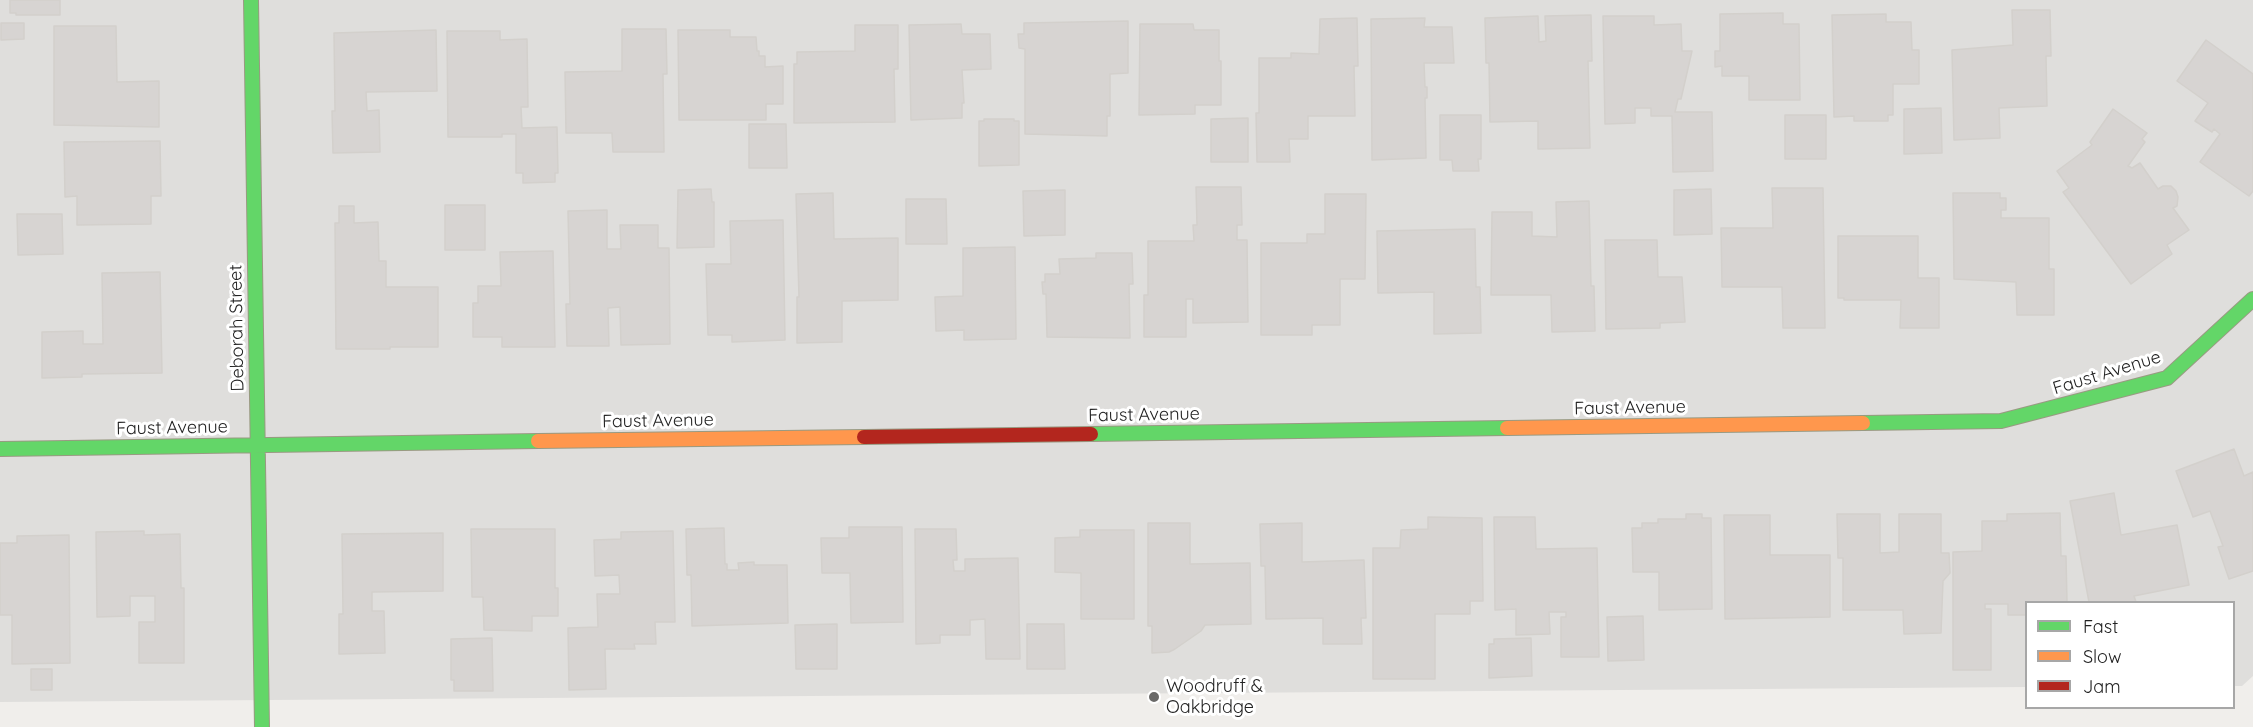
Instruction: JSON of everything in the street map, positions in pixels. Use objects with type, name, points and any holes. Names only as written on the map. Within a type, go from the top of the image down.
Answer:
[{"type":"street","name":"Deborah Street","points":[[251,0],[262,727]]},
{"type":"street","name":"Faust Avenue","points":[[0,449],[2001,421],[2167,378],[2253,299]]},
{"type":"shaded area","points":[[0,0],[2253,0],[2253,676],[2242,686],[2235,686],[2235,601],[2025,601],[2025,687],[0,702]]},
{"type":"building","points":[[10,0],[60,0],[60,15],[16,15],[16,13],[10,13]]},
{"type":"building","points":[[2012,10],[2050,10],[2051,56],[2046,56],[2047,106],[1999,108],[2000,138],[1954,140],[1952,50],[2013,45]]},
{"type":"building","points":[[1783,13],[1783,24],[1799,24],[1800,100],[1749,100],[1749,76],[1722,76],[1722,66],[1715,67],[1715,51],[1720,51],[1720,14]]},
{"type":"building","points":[[1886,14],[1886,22],[1911,22],[1912,50],[1919,50],[1919,84],[1893,84],[1893,115],[1888,115],[1888,121],[1854,121],[1854,116],[1834,117],[1832,15]]},
{"type":"building","points":[[1591,15],[1592,61],[1588,61],[1590,148],[1538,149],[1538,121],[1490,122],[1489,63],[1486,63],[1485,18],[1538,16],[1539,42],[1546,41],[1545,16]]},
{"type":"building","points":[[1603,16],[1654,16],[1654,25],[1681,24],[1682,51],[1692,51],[1681,99],[1678,99],[1675,112],[1712,112],[1713,171],[1673,172],[1672,116],[1651,116],[1651,108],[1635,108],[1635,123],[1605,124]]},
{"type":"building","points":[[1357,18],[1358,66],[1354,66],[1355,116],[1308,116],[1308,139],[1289,139],[1290,162],[1257,162],[1256,113],[1259,113],[1259,58],[1291,58],[1291,53],[1319,54],[1320,19]]},
{"type":"building","points":[[1425,18],[1424,27],[1452,27],[1454,63],[1424,63],[1425,87],[1427,87],[1427,98],[1425,98],[1426,158],[1372,160],[1371,19]]},
{"type":"building","points":[[1128,21],[1128,73],[1110,74],[1110,116],[1107,116],[1107,136],[1025,134],[1025,49],[1019,48],[1018,34],[1024,34],[1024,23]]},
{"type":"building","points":[[1,23],[24,23],[24,39],[1,40]]},
{"type":"building","points":[[961,24],[962,34],[990,34],[991,69],[962,70],[964,103],[962,103],[962,118],[911,120],[909,25]]},
{"type":"building","points":[[1140,24],[1193,24],[1194,30],[1219,30],[1221,105],[1195,105],[1195,114],[1139,115]]},
{"type":"building","points":[[855,25],[898,25],[898,69],[894,69],[895,122],[794,123],[794,64],[797,64],[797,52],[855,51]]},
{"type":"building","points":[[54,26],[116,26],[117,82],[159,81],[159,127],[54,125]]},
{"type":"building","points":[[622,29],[666,29],[667,74],[663,74],[664,152],[613,152],[612,133],[566,133],[565,72],[622,71]]},
{"type":"building","points":[[436,30],[437,91],[366,92],[367,111],[379,110],[380,152],[333,153],[334,33]]},
{"type":"building","points":[[678,30],[730,30],[730,37],[756,37],[759,56],[765,56],[765,67],[783,66],[783,104],[766,104],[766,120],[679,120]]},
{"type":"building","points":[[447,31],[500,31],[500,40],[527,39],[528,107],[521,107],[522,128],[557,127],[558,173],[555,173],[555,182],[523,183],[523,173],[516,173],[516,134],[502,134],[502,137],[448,137]]},
{"type":"building","points":[[2206,40],[2253,74],[2253,191],[2249,196],[2200,162],[2220,134],[2214,129],[2212,132],[2195,121],[2208,103],[2177,81]]},
{"type":"building","points":[[1941,108],[1942,153],[1904,154],[1904,109]]},
{"type":"building","points":[[2113,109],[2147,133],[2142,139],[2145,142],[2128,166],[2132,168],[2140,163],[2158,189],[2171,186],[2176,191],[2177,206],[2173,208],[2189,230],[2167,245],[2172,254],[2131,284],[2063,192],[2069,188],[2057,171],[2092,145],[2090,142]]},
{"type":"building","points":[[1440,115],[1481,115],[1479,171],[1453,171],[1452,160],[1440,160]]},
{"type":"building","points":[[1785,115],[1826,115],[1826,159],[1785,159]]},
{"type":"building","points":[[1248,118],[1248,162],[1211,162],[1211,119]]},
{"type":"building","points":[[984,119],[1019,121],[1019,165],[979,166],[979,121],[984,121]]},
{"type":"building","points":[[749,124],[786,124],[787,168],[749,168]]},
{"type":"building","points":[[160,141],[161,196],[151,196],[151,224],[77,225],[77,196],[65,197],[64,142]]},
{"type":"building","points":[[1196,187],[1241,187],[1242,225],[1237,225],[1237,240],[1247,240],[1248,322],[1193,323],[1193,299],[1186,299],[1186,337],[1144,337],[1144,295],[1148,295],[1148,241],[1194,241],[1193,225],[1197,225]]},
{"type":"building","points":[[1772,188],[1823,188],[1825,328],[1783,328],[1782,287],[1722,287],[1721,228],[1773,228]]},
{"type":"building","points":[[711,189],[712,202],[714,202],[714,247],[677,248],[678,190]]},
{"type":"building","points":[[1711,189],[1712,234],[1674,235],[1674,190]]},
{"type":"building","points":[[1065,190],[1065,235],[1024,236],[1023,191]]},
{"type":"building","points":[[833,193],[834,239],[898,238],[898,300],[842,301],[842,342],[797,343],[797,297],[799,297],[796,194]]},
{"type":"building","points":[[1953,193],[2000,193],[2000,198],[2006,198],[2006,210],[2001,210],[2001,218],[2049,218],[2049,269],[2054,269],[2054,315],[2017,315],[2016,282],[1954,279]]},
{"type":"building","points":[[1325,194],[1366,194],[1365,279],[1340,279],[1340,325],[1312,325],[1312,335],[1261,335],[1261,243],[1307,243],[1307,234],[1325,234]]},
{"type":"building","points":[[906,199],[946,199],[947,244],[906,244]]},
{"type":"building","points":[[1589,201],[1591,286],[1594,286],[1595,331],[1552,332],[1551,295],[1491,295],[1492,212],[1532,212],[1532,236],[1557,237],[1556,202]]},
{"type":"building","points":[[445,205],[485,205],[485,250],[445,250]]},
{"type":"building","points":[[339,206],[354,206],[354,223],[378,222],[379,261],[386,261],[386,287],[438,287],[438,347],[336,349],[335,223],[339,223]]},
{"type":"building","points":[[607,210],[607,249],[621,249],[620,225],[658,225],[658,248],[669,248],[670,344],[621,345],[620,307],[608,308],[609,346],[567,346],[566,304],[570,304],[568,211]]},
{"type":"building","points":[[17,214],[62,214],[63,254],[18,255]]},
{"type":"building","points":[[783,220],[785,340],[732,342],[732,335],[708,335],[706,264],[731,264],[730,221]]},
{"type":"building","points":[[1475,229],[1476,287],[1480,287],[1481,333],[1434,334],[1434,292],[1378,293],[1377,231]]},
{"type":"building","points":[[1838,236],[1918,236],[1918,278],[1939,278],[1939,328],[1900,328],[1901,300],[1844,300],[1844,298],[1838,298]]},
{"type":"building","points":[[1605,240],[1657,240],[1658,277],[1682,277],[1685,322],[1660,323],[1660,328],[1606,329]]},
{"type":"building","points":[[1015,247],[1016,339],[964,340],[964,330],[936,331],[935,297],[963,296],[963,248]]},
{"type":"building","points":[[553,251],[555,347],[502,347],[502,337],[473,337],[473,303],[478,303],[478,286],[501,286],[500,252]]},
{"type":"building","points":[[1096,253],[1132,253],[1133,284],[1129,284],[1130,338],[1047,337],[1046,294],[1043,294],[1042,282],[1045,282],[1045,274],[1060,274],[1059,259],[1096,258]]},
{"type":"building","points":[[160,272],[162,373],[82,374],[82,377],[42,378],[42,332],[83,331],[83,344],[103,344],[102,273]]},
{"type":"building","points":[[2234,449],[2244,476],[2253,472],[2253,571],[2229,579],[2218,547],[2223,546],[2210,511],[2193,517],[2176,471]]},
{"type":"building","points":[[2114,493],[2121,535],[2177,525],[2189,585],[2134,596],[2136,601],[2089,601],[2070,501]]},
{"type":"building","points":[[2060,513],[2061,556],[2066,556],[2067,601],[2025,601],[2025,615],[2008,615],[2008,604],[1985,604],[1985,609],[1991,609],[1991,670],[1953,670],[1953,552],[1982,551],[1982,521],[2007,521],[2007,514]]},
{"type":"building","points":[[1686,514],[1702,514],[1702,518],[1711,518],[1712,609],[1659,610],[1659,572],[1633,572],[1632,528],[1642,528],[1642,523],[1658,523],[1658,519],[1686,519]]},
{"type":"building","points":[[1837,514],[1880,514],[1880,553],[1899,552],[1899,514],[1941,514],[1941,553],[1949,553],[1950,573],[1943,581],[1941,633],[1904,634],[1903,610],[1843,610],[1843,558],[1838,558]]},
{"type":"building","points":[[1724,515],[1770,515],[1770,555],[1830,555],[1830,617],[1725,619]]},
{"type":"building","points":[[1428,517],[1482,518],[1483,601],[1470,601],[1470,614],[1435,614],[1435,679],[1373,679],[1373,548],[1400,548],[1401,530],[1428,529]]},
{"type":"building","points":[[1494,517],[1535,517],[1536,549],[1597,548],[1599,657],[1561,657],[1561,617],[1566,617],[1566,612],[1549,612],[1550,634],[1516,635],[1516,609],[1495,610]]},
{"type":"building","points":[[1148,523],[1190,523],[1190,564],[1250,563],[1251,624],[1205,625],[1201,631],[1175,649],[1169,652],[1152,653],[1152,626],[1148,626]]},
{"type":"building","points":[[1302,523],[1302,562],[1364,560],[1366,618],[1361,618],[1362,644],[1323,644],[1323,618],[1266,619],[1265,566],[1261,566],[1260,524]]},
{"type":"building","points":[[849,527],[902,527],[903,622],[851,623],[850,573],[822,573],[821,538],[849,538]]},
{"type":"building","points":[[724,528],[727,570],[739,570],[738,563],[787,565],[788,623],[692,626],[691,575],[687,575],[686,529]]},
{"type":"building","points":[[471,529],[555,529],[555,588],[558,588],[558,616],[532,616],[532,631],[484,630],[483,597],[472,597]]},
{"type":"building","points":[[915,529],[956,529],[957,560],[953,560],[954,571],[965,571],[965,559],[1018,558],[1020,659],[986,659],[985,619],[970,620],[970,635],[940,635],[940,643],[916,644]]},
{"type":"building","points":[[1080,530],[1134,530],[1134,619],[1081,619],[1081,573],[1055,572],[1055,538],[1080,537]]},
{"type":"building","points":[[144,531],[144,535],[180,534],[181,588],[184,588],[184,663],[139,663],[139,622],[155,622],[155,596],[130,596],[130,616],[97,617],[96,532]]},
{"type":"building","points":[[673,531],[675,622],[655,622],[656,644],[634,644],[635,649],[605,649],[606,689],[569,690],[568,628],[598,627],[597,594],[620,594],[619,575],[595,576],[594,540],[621,539],[621,532]]},
{"type":"building","points":[[443,533],[443,591],[372,592],[372,611],[384,611],[385,653],[339,654],[339,614],[343,614],[342,534]]},
{"type":"building","points":[[69,535],[70,663],[12,664],[12,615],[0,615],[0,543],[17,543],[17,536]]},
{"type":"building","points":[[1643,616],[1644,660],[1608,661],[1607,617]]},
{"type":"building","points":[[837,624],[837,669],[796,669],[795,625]]},
{"type":"building","points":[[1027,624],[1064,624],[1065,669],[1027,669]]},
{"type":"building","points":[[492,638],[493,691],[454,691],[454,680],[451,680],[451,639]]},
{"type":"building","points":[[1531,638],[1532,676],[1489,678],[1489,644],[1494,644],[1494,639]]},
{"type":"building","points":[[31,669],[52,669],[52,690],[31,690]]},
{"type":"traffic: fast","points":[[251,0],[262,727]]},
{"type":"traffic: fast","points":[[1863,423],[2001,421],[2167,378],[2253,299]]},
{"type":"traffic: fast","points":[[1091,434],[1507,428]]},
{"type":"traffic: fast","points":[[0,449],[538,441]]},
{"type":"traffic: slow","points":[[1507,428],[1863,423]]},
{"type":"traffic: slow","points":[[538,441],[864,437]]},
{"type":"traffic: jam","points":[[864,437],[1091,434]]},
{"type":"place","name":"Woodruff & Oakbridge","points":[[1154,697]]}]
